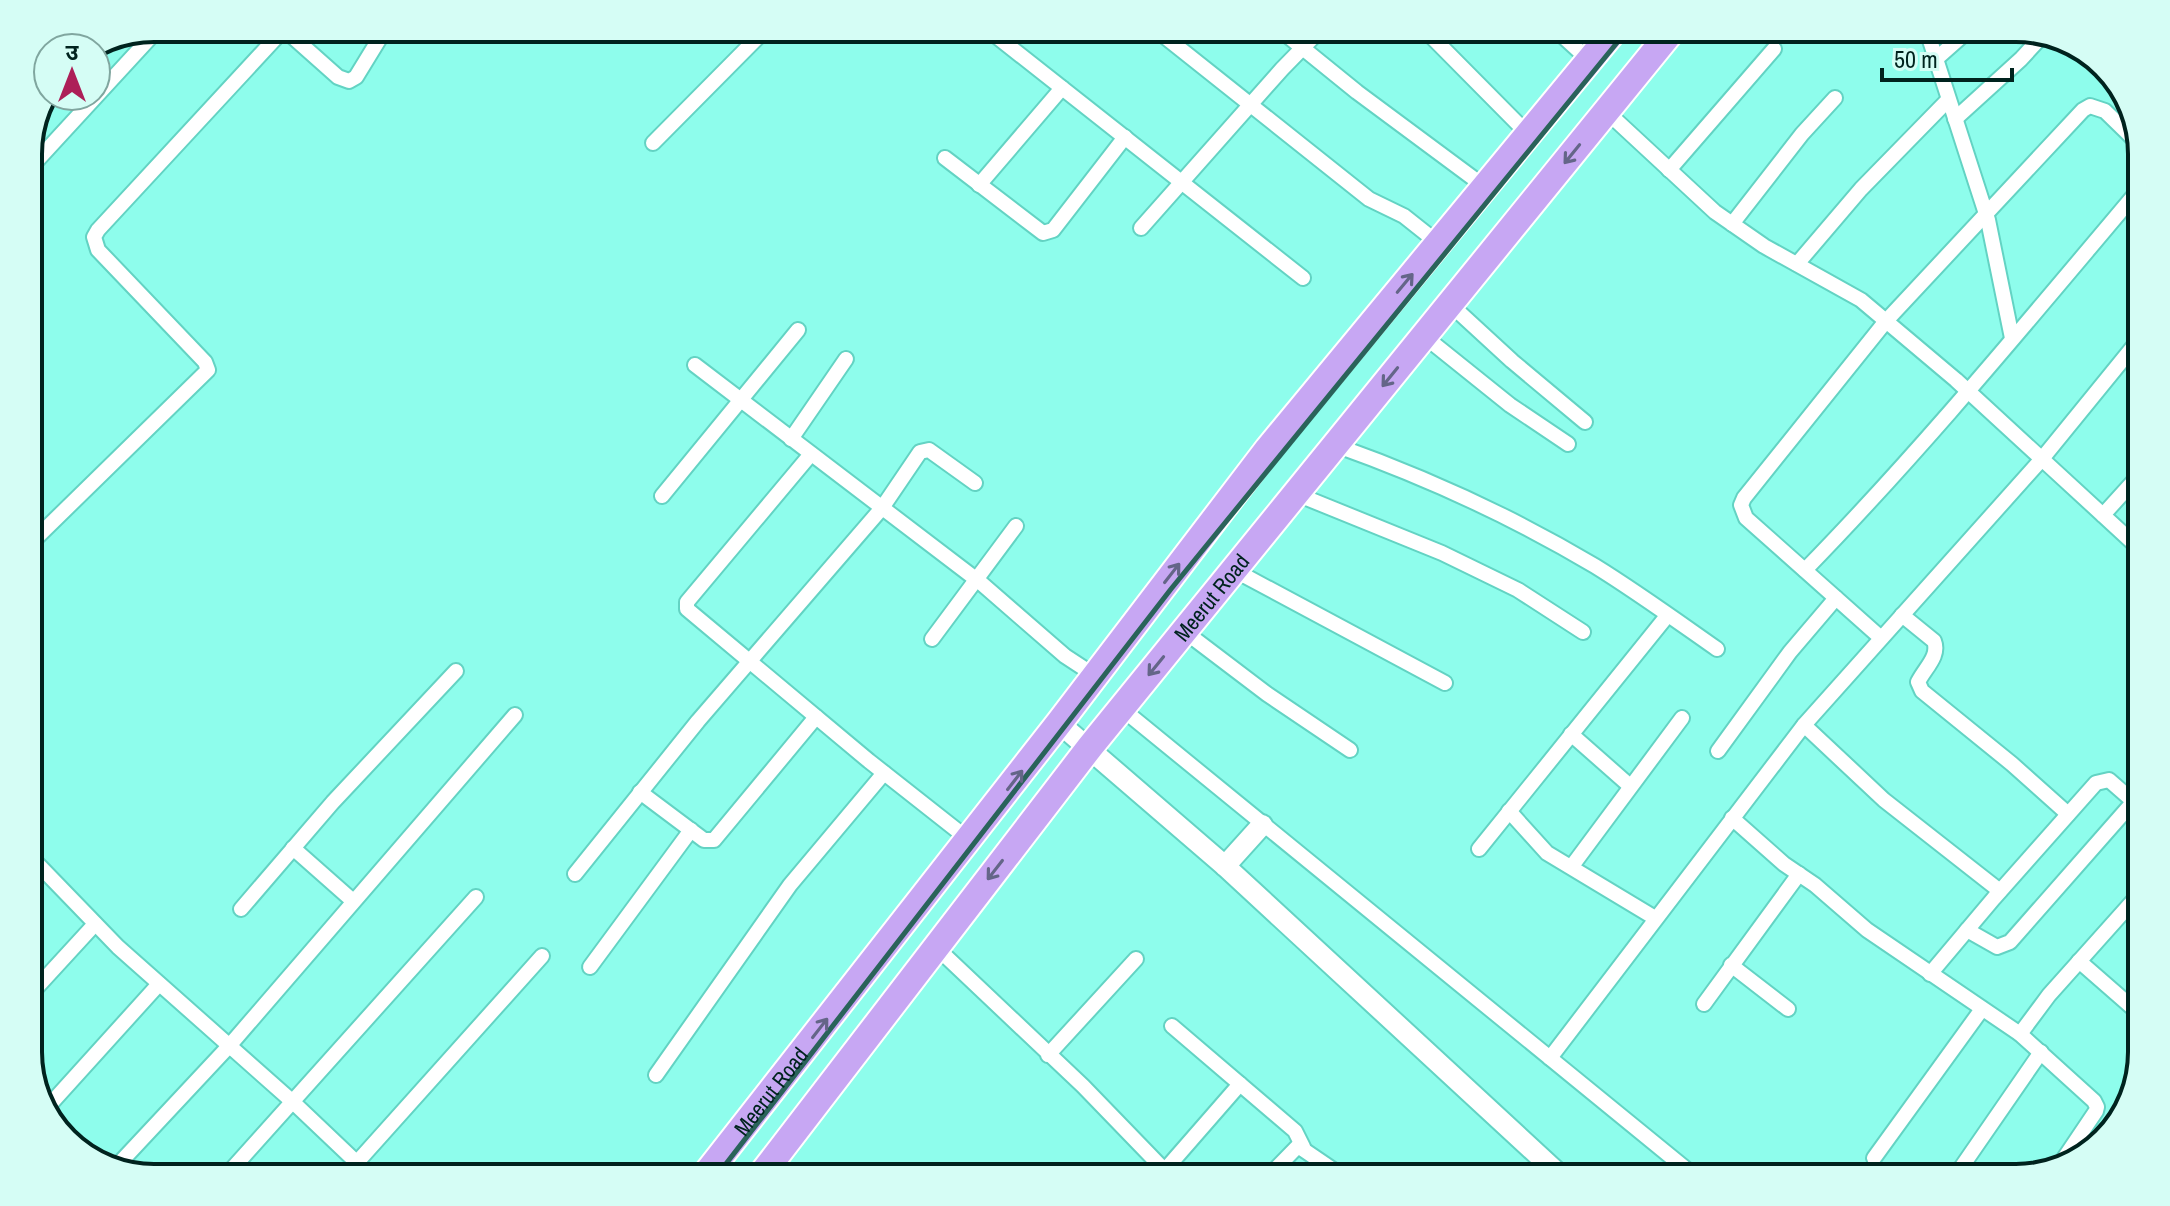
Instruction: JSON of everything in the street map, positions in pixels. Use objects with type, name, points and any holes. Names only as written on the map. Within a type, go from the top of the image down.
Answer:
[{"type":"highway","name":"Meerut Road","points":[[714,1164],[1059,723],[1268,449],[1604,42]]},
{"type":"highway","name":"Meerut Road","points":[[770,1164],[1121,708],[1663,42]]},
{"type":"street","points":[[42,532],[208,370],[205,362],[98,250],[94,237],[273,42]]},
{"type":"street","points":[[299,42],[338,77],[349,81],[356,77],[377,42]]},
{"type":"street","points":[[653,143],[753,42]]},
{"type":"street","points":[[1004,42],[1303,278]]},
{"type":"street","points":[[1171,42],[1369,199],[1404,216],[1438,243]]},
{"type":"street","points":[[1294,42],[1485,187]]},
{"type":"street","points":[[1141,228],[1309,42]]},
{"type":"street","points":[[1437,42],[1528,134]]},
{"type":"street","points":[[1569,42],[1589,60]]},
{"type":"street","points":[[1931,42],[1987,216],[2012,338]]},
{"type":"street","points":[[1936,59],[1955,42]]},
{"type":"street","points":[[42,155],[145,43]]},
{"type":"street","points":[[1955,119],[2035,44]]},
{"type":"street","points":[[1669,170],[1774,49]]},
{"type":"street","points":[[979,185],[1062,88]]},
{"type":"street","points":[[1732,224],[1802,134],[1835,98]]},
{"type":"street","points":[[1797,264],[1861,189],[1948,100]]},
{"type":"street","points":[[1881,638],[1746,518],[1741,505],[1886,321],[2090,106],[2105,111],[2126,131]]},
{"type":"street","points":[[1606,111],[1732,224],[1764,246],[1848,292],[1886,321],[1969,392],[2128,538]]},
{"type":"street","points":[[945,158],[1038,231],[1048,232],[1053,230],[1125,137]]},
{"type":"street","points":[[1805,570],[1969,392],[2128,202]]},
{"type":"street","points":[[1450,304],[1585,422]]},
{"type":"street","points":[[662,496],[798,330]]},
{"type":"street","points":[[1424,336],[1510,405],[1568,444]]},
{"type":"street","points":[[1550,1058],[1804,725],[2041,460],[2128,353]]},
{"type":"street","points":[[791,439],[846,359]]},
{"type":"street","points":[[695,365],[976,579],[1065,656],[1094,675]]},
{"type":"street","points":[[1335,445],[1400,468],[1536,533],[1598,568],[1717,649]]},
{"type":"street","points":[[575,874],[698,721],[882,508],[925,449],[975,483]]},
{"type":"street","points":[[811,454],[687,602],[689,613],[968,839]]},
{"type":"street","points":[[2103,515],[2128,487]]},
{"type":"street","points":[[1294,493],[1442,553],[1518,590],[1583,632]]},
{"type":"street","points":[[932,639],[1016,526]]},
{"type":"street","points":[[1234,570],[1445,683]]},
{"type":"street","points":[[1718,751],[1790,652],[1836,598]]},
{"type":"street","points":[[1902,615],[1937,645],[1935,655],[1918,682],[1922,691],[2068,814]]},
{"type":"street","points":[[1479,849],[1667,616]]},
{"type":"street","points":[[1184,631],[1267,694],[1350,750]]},
{"type":"street","points":[[241,909],[456,671]]},
{"type":"street","points":[[1121,708],[1680,1164]]},
{"type":"street","points":[[123,1159],[230,1045],[515,715]]},
{"type":"street","points":[[640,792],[704,840],[714,840],[816,717]]},
{"type":"street","points":[[1572,866],[1682,718]]},
{"type":"street","points":[[1059,723],[1225,866],[1548,1164]]},
{"type":"street","points":[[1804,725],[1884,800],[2000,891]]},
{"type":"street","points":[[1571,734],[1630,786]]},
{"type":"street","points":[[656,1075],[790,885],[884,773]]},
{"type":"street","points":[[1930,974],[2088,791],[2103,780],[2128,791]]},
{"type":"street","points":[[1967,930],[1991,945],[2006,945],[2128,806]]},
{"type":"street","points":[[1509,811],[1547,853],[1655,918]]},
{"type":"street","points":[[1732,818],[1867,930],[2020,1034],[2082,1089],[2097,1107],[2069,1150]]},
{"type":"street","points":[[1225,866],[1262,825]]},
{"type":"street","points":[[590,967],[691,830]]},
{"type":"street","points":[[293,848],[353,901]]},
{"type":"street","points":[[42,872],[159,984],[357,1163],[542,956]]},
{"type":"street","points":[[1704,1004],[1799,874]]},
{"type":"street","points":[[237,1164],[476,897]]},
{"type":"street","points":[[2020,1034],[2128,907]]},
{"type":"street","points":[[42,982],[95,924]]},
{"type":"street","points":[[936,947],[1083,1086],[1159,1164]]},
{"type":"street","points":[[1048,1055],[1136,959]]},
{"type":"street","points":[[2079,961],[2128,1004]]},
{"type":"street","points":[[1731,965],[1788,1009]]},
{"type":"street","points":[[54,1100],[159,984]]},
{"type":"street","points":[[1874,1158],[1982,1009]]},
{"type":"street","points":[[1172,1026],[1295,1131],[1303,1147],[1326,1164]]},
{"type":"street","points":[[1964,1164],[2041,1052]]},
{"type":"street","points":[[1177,1164],[1240,1084]]},
{"type":"street","points":[[1280,1164],[1295,1147],[1303,1147]]},
{"type":"railway","points":[[726,1164],[1171,589],[1618,42]]}]
